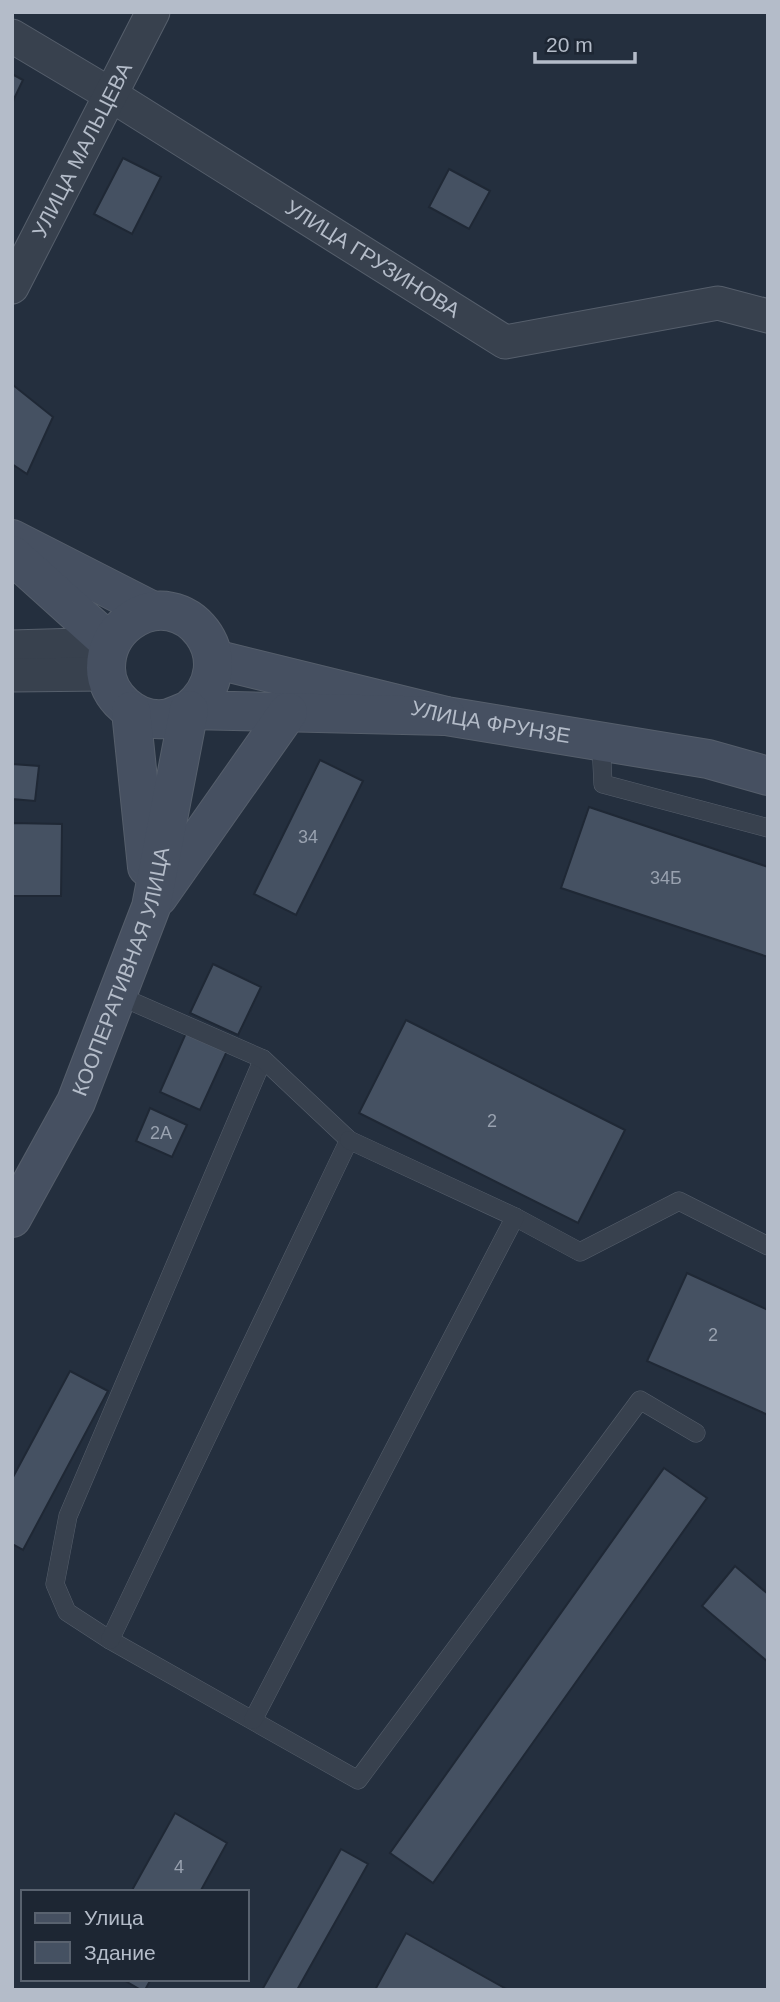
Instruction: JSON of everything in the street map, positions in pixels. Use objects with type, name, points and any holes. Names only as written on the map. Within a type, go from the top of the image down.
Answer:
[{"type":"main road","points":[[12,538],[123,639]]},
{"type":"main road","points":[[12,555],[123,639]]},
{"type":"main road","points":[[170,612],[186,618],[200,628],[209,642],[214,659],[214,674],[201,701],[189,710],[164,719],[147,718],[131,711],[119,701],[111,688],[123,639],[170,612]]},
{"type":"main road","name":"УЛИЦА ФРУНЗЕ","points":[[214,659],[446,716],[708,759],[768,776]]},
{"type":"main road","points":[[189,710],[446,716]]},
{"type":"main road","name":"КООПЕРАТИВНАЯ УЛИЦА","points":[[12,1218],[76,1102],[150,907],[189,710]]},
{"type":"main road","points":[[131,711],[150,907]]},
{"type":"main road","points":[[150,907],[288,712]]},
{"type":"street","name":"УЛИЦА МАЛЬЦЕВА","points":[[12,287],[153,12]]},
{"type":"street","name":"УЛИЦА ГРУЗИНОВА","points":[[12,36],[505,342],[718,303],[768,316]]},
{"type":"street","points":[[12,647],[80,645],[123,639]]},
{"type":"street","points":[[12,675],[123,639]]},
{"type":"lane","points":[[601,742],[603,785],[768,828]]},
{"type":"lane","points":[[117,995],[263,1059],[349,1140],[515,1217],[580,1252],[679,1201],[768,1246]]},
{"type":"lane","points":[[263,1059],[68,1516],[55,1584],[66,1612],[110,1640],[358,1780],[640,1400],[696,1433]]},
{"type":"lane","points":[[110,1640],[349,1140]]},
{"type":"lane","points":[[253,1720],[515,1217]]},
{"type":"building","points":[[12,74],[23,80],[12,103]]},
{"type":"building","points":[[123,158],[161,177],[132,234],[94,214]]},
{"type":"building","points":[[449,169],[490,191],[469,229],[429,207]]},
{"type":"building","points":[[13,385],[53,417],[27,474],[12,464]]},
{"type":"building","points":[[320,760],[363,781],[296,915],[254,894]]},
{"type":"building","points":[[12,764],[39,766],[35,801],[12,799]]},
{"type":"building","points":[[589,807],[768,867],[768,957],[561,888]]},
{"type":"building","points":[[12,823],[62,824],[61,896],[12,896]]},
{"type":"building","points":[[213,964],[261,987],[238,1035],[190,1013]]},
{"type":"building","points":[[406,1020],[625,1130],[578,1223],[359,1113]]},
{"type":"building","points":[[186,1033],[227,1051],[200,1110],[160,1092]]},
{"type":"building","points":[[150,1108],[187,1125],[172,1157],[136,1141]]},
{"type":"building","points":[[687,1273],[768,1310],[768,1415],[647,1361]]},
{"type":"building","points":[[70,1371],[108,1391],[23,1550],[12,1544],[12,1479]]},
{"type":"building","points":[[664,1468],[707,1498],[433,1883],[390,1853]]},
{"type":"building","points":[[735,1566],[768,1594],[768,1662],[702,1606]]},
{"type":"building","points":[[175,1813],[227,1843],[201,1890],[132,1890]]},
{"type":"building","points":[[341,1849],[368,1864],[297,1990],[262,1990]]},
{"type":"building","points":[[406,1933],[508,1990],[375,1990]]},
{"type":"building","points":[[125,1981],[150,1981],[145,1990]]}]
